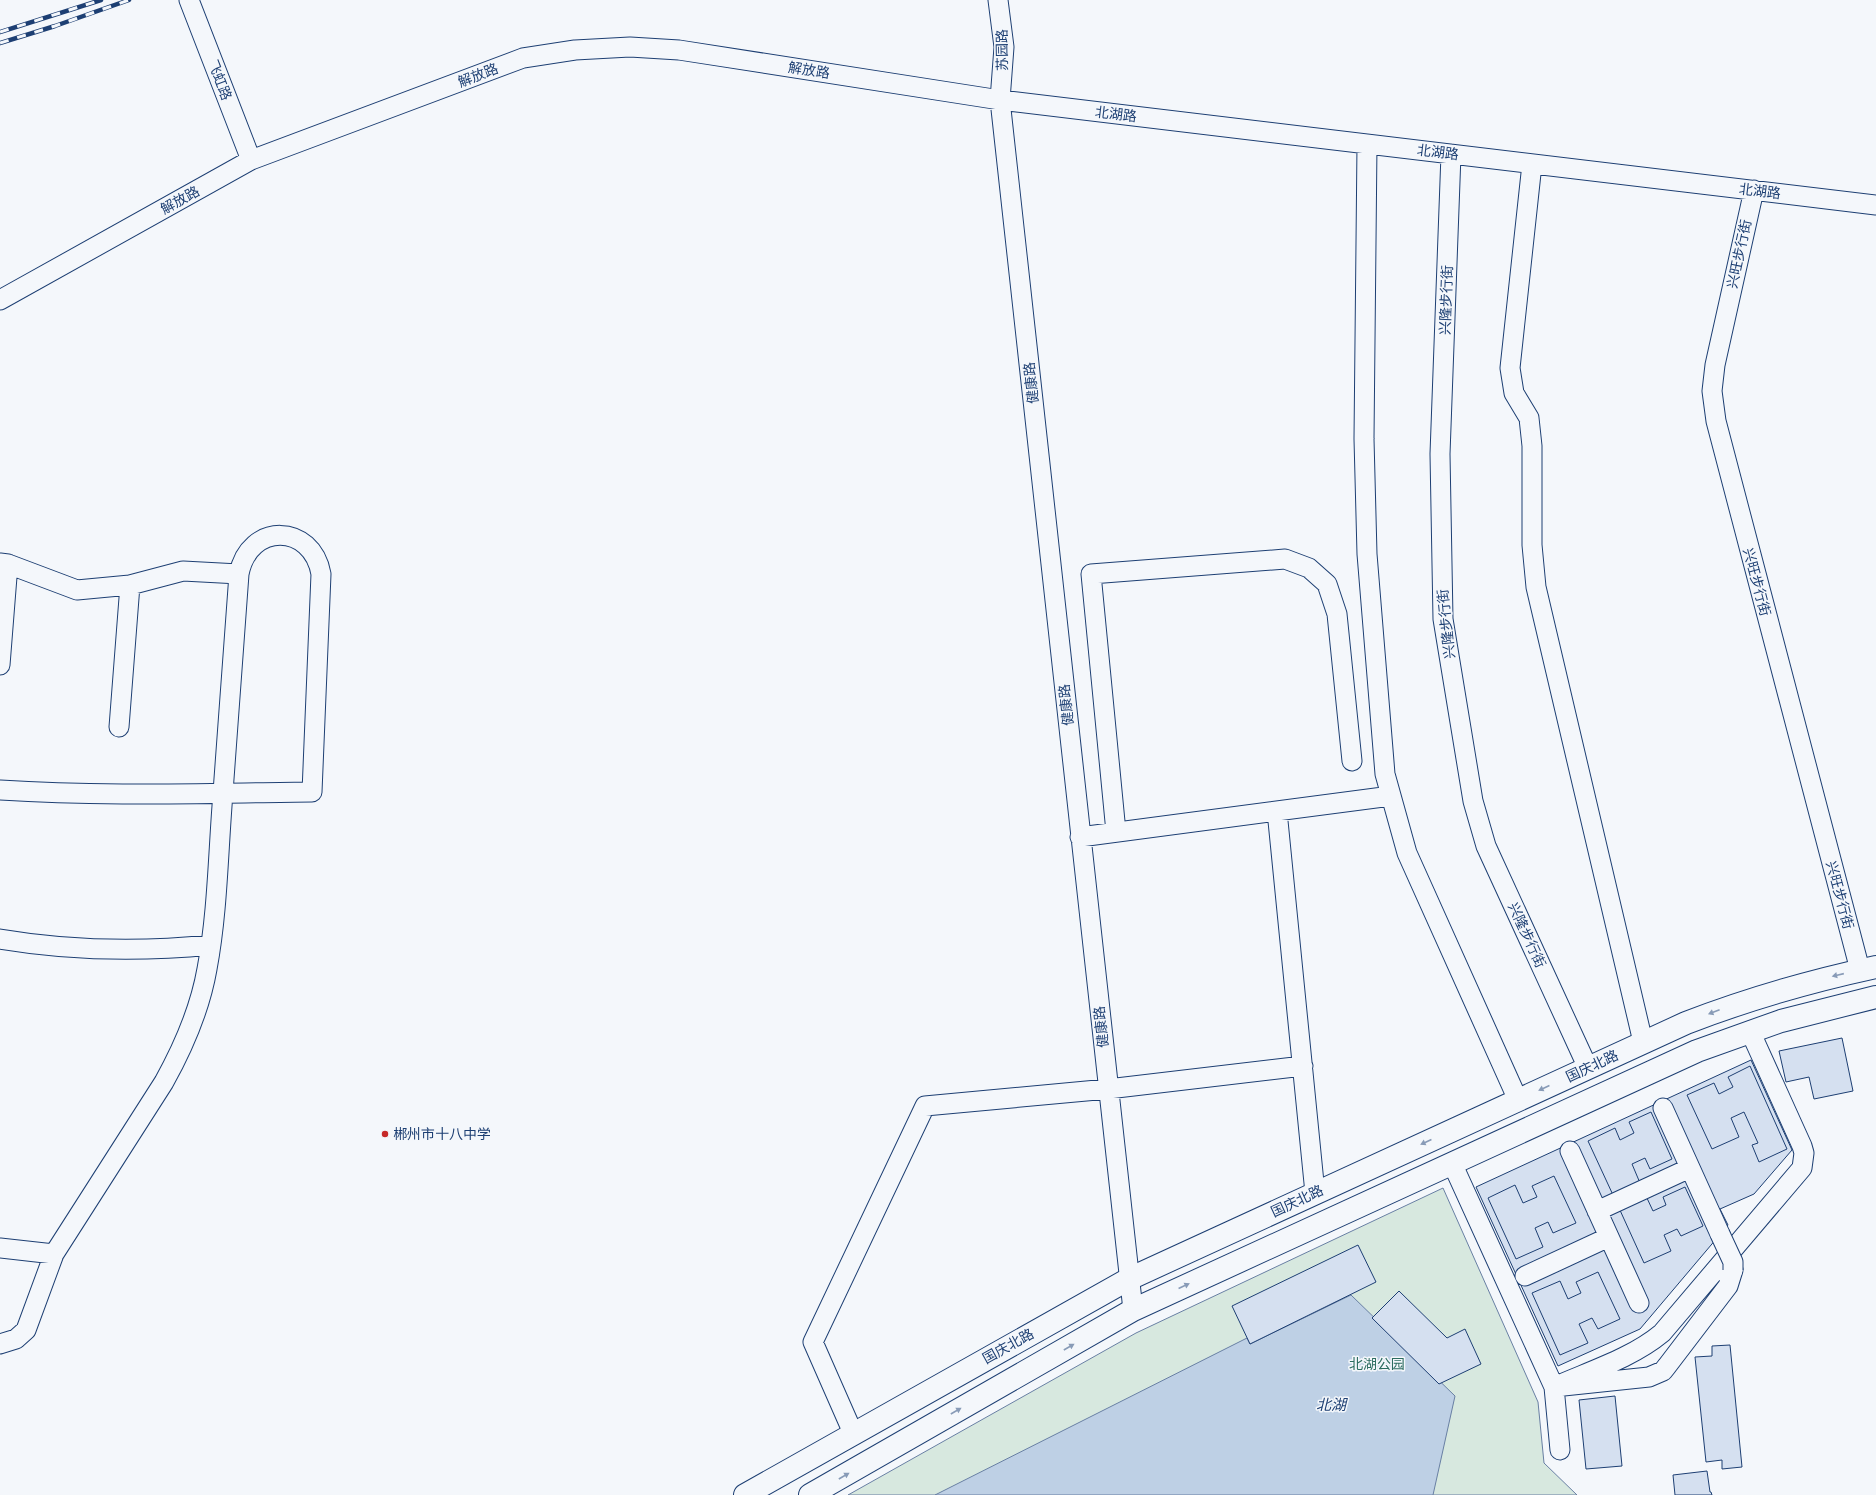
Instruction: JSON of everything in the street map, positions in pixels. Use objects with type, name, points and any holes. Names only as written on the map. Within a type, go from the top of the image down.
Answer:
[{"type":"main road","name":"国庆北路","points":[[745,1495],[1129,1279],[1643,1042],[1729,1006],[1815,980],[1868,968]]},
{"type":"main road","name":"国庆北路","points":[[810,1495],[1133,1310],[1697,1051],[1750,1031],[1823,1009],[1876,997]]},
{"type":"street","name":"飞虹路","points":[[189,0],[251,160]]},
{"type":"street","name":"苏园路","points":[[998,0],[1004,47],[1000,100]]},
{"type":"street","name":"解放路","points":[[0,300],[251,160],[523,58],[575,50],[630,47],[679,50],[1000,100]]},
{"type":"street","name":"北湖路","points":[[1000,100],[1876,205]]},
{"type":"street","name":"健康路","points":[[1000,100],[1133,1310]]},
{"type":"street","points":[[1367,144],[1364,439],[1367,554],[1385,774],[1407,853],[1518,1100]]},
{"type":"street","name":"兴隆步行街","points":[[1451,154],[1440,454],[1443,619],[1473,801],[1486,846],[1588,1068]]},
{"type":"street","points":[[1532,164],[1510,368],[1514,393],[1529,418],[1530,425],[1532,446],[1532,544],[1536,587],[1643,1042]]},
{"type":"street","name":"兴旺步行街","points":[[1754,190],[1715,365],[1712,391],[1716,421],[1868,968]]},
{"type":"street","points":[[0,790],[85,793],[223,793],[312,792],[321,574],[316,557],[304,543],[296,539],[278,535],[254,544],[244,557],[239,574],[223,793],[211,946],[207,971],[195,1014],[175,1062],[54,1254],[26,1330],[16,1339],[0,1344]]},
{"type":"street","points":[[1116,832],[1091,574],[1285,559],[1309,568],[1327,584],[1337,614],[1352,761]]},
{"type":"street","points":[[0,665],[4,563],[77,590],[130,585],[183,571],[239,574]]},
{"type":"street","points":[[119,727],[130,585]]},
{"type":"street","points":[[1080,837],[1391,796]]},
{"type":"street","points":[[1277,811],[1315,1193]]},
{"type":"street","points":[[0,940],[40,946],[100,950],[137,951],[211,946]]},
{"type":"street","points":[[1554,1387],[1633,1352],[1653,1341],[1662,1333],[1802,1168],[1804,1154],[1802,1146],[1750,1031]]},
{"type":"street","points":[[853,1433],[812,1342],[926,1106],[1108,1089],[1302,1066]]},
{"type":"street","points":[[1554,1387],[1642,1378],[1657,1375],[1667,1366],[1728,1286],[1734,1270],[1733,1262],[1663,1108]]},
{"type":"street","points":[[1570,1151],[1639,1303]]},
{"type":"street","points":[[1452,1163],[1554,1387],[1560,1450]]},
{"type":"street","points":[[1597,1211],[1690,1168]]},
{"type":"street","points":[[1525,1276],[1609,1237]]},
{"type":"street","points":[[0,1248],[54,1254]]},
{"type":"green space","name":"北湖公园","points":[[1443,1188],[1538,1402],[1544,1463],[1577,1495],[848,1495],[1136,1333]]},
{"type":"water","name":"北湖","points":[[1351,1295],[1455,1396],[1433,1495],[935,1495],[1247,1338],[1250,1344]]},
{"type":"building","points":[[1842,1038],[1853,1091],[1814,1099],[1809,1077],[1786,1082],[1779,1051]]},
{"type":"building","points":[[1751,1060],[1792,1150],[1754,1194],[1720,1209],[1728,1225],[1640,1329],[1558,1366],[1476,1187]]},
{"type":"building","points":[[1750,1066],[1787,1149],[1759,1162],[1752,1145],[1758,1143],[1744,1112],[1731,1118],[1739,1137],[1712,1149],[1687,1095],[1714,1083],[1719,1094],[1733,1087],[1728,1077]]},
{"type":"building","points":[[1651,1112],[1672,1159],[1650,1169],[1645,1158],[1632,1164],[1640,1183],[1613,1195],[1588,1141],[1615,1128],[1620,1140],[1634,1133],[1629,1122]]},
{"type":"building","points":[[1554,1176],[1576,1223],[1553,1233],[1548,1222],[1535,1228],[1543,1247],[1516,1259],[1488,1198],[1515,1185],[1523,1203],[1537,1197],[1532,1186]]},
{"type":"building","points":[[1685,1187],[1703,1226],[1681,1236],[1677,1229],[1664,1235],[1671,1251],[1644,1263],[1619,1208],[1646,1196],[1653,1211],[1666,1205],[1663,1197]]},
{"type":"building","points":[[1358,1245],[1376,1282],[1250,1344],[1232,1306]]},
{"type":"building","points":[[1598,1272],[1620,1319],[1598,1329],[1592,1318],[1579,1324],[1588,1343],[1560,1355],[1532,1293],[1560,1281],[1568,1299],[1581,1293],[1576,1282]]},
{"type":"building","points":[[1399,1291],[1447,1338],[1465,1329],[1481,1364],[1439,1384],[1372,1318]]},
{"type":"building","points":[[1730,1345],[1742,1467],[1722,1469],[1722,1460],[1706,1462],[1695,1357],[1712,1356],[1712,1346]]},
{"type":"building","points":[[1615,1396],[1622,1466],[1586,1469],[1579,1400]]},
{"type":"building","points":[[1707,1471],[1710,1492],[1712,1495],[1675,1495],[1673,1475]]},
{"type":"railway","points":[[0,32],[101,0]]},
{"type":"railway","points":[[0,43],[55,26],[129,0]]},
{"type":"place","name":"郴州市十八中学","points":[[385,1134]]}]
